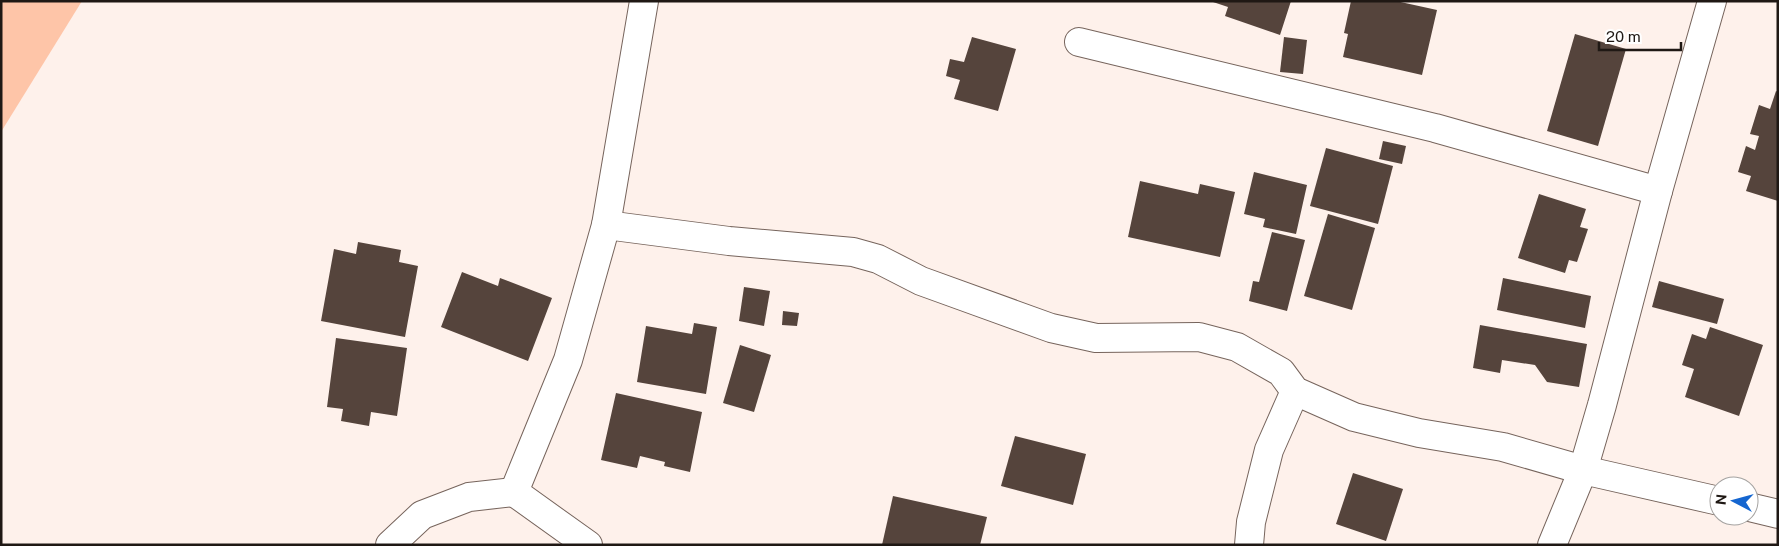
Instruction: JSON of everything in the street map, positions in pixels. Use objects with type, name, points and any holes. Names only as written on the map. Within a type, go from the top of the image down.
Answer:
[{"type":"street","points":[[514,492],[568,360],[606,225],[644,1]]},
{"type":"street","points":[[1552,545],[1582,470],[1602,405],[1658,191],[1712,1]]},
{"type":"street","points":[[1079,42],[1435,128],[1658,191]]},
{"type":"street","points":[[606,225],[729,241],[853,252],[878,259],[922,281],[1051,328],[1096,338],[1199,337],[1237,347],[1281,372],[1295,391],[1354,417],[1419,433],[1504,447],[1582,470],[1709,499]]},
{"type":"street","points":[[1250,545],[1251,522],[1269,450],[1295,391]]},
{"type":"street","points":[[390,545],[422,515],[469,497],[514,492],[588,545]]},
{"type":"street","points":[[1759,509],[1778,514]]},
{"type":"shaded area","points":[[1,1],[82,1],[1,132]]},
{"type":"building","points":[[1210,1],[1291,1],[1280,35],[1225,16],[1228,7]]},
{"type":"building","points":[[1351,1],[1396,1],[1437,10],[1422,75],[1343,57],[1348,34],[1344,33]]},
{"type":"building","points":[[1575,34],[1626,49],[1598,146],[1547,131]]},
{"type":"building","points":[[972,37],[1016,49],[998,111],[954,99],[960,80],[946,76],[950,59],[964,62]]},
{"type":"building","points":[[1284,37],[1307,40],[1303,74],[1280,72]]},
{"type":"building","points":[[1776,91],[1778,92],[1778,201],[1746,191],[1751,176],[1738,172],[1746,146],[1755,150],[1759,136],[1750,134],[1759,105],[1770,109]]},
{"type":"building","points":[[1383,141],[1406,146],[1402,164],[1379,159]]},
{"type":"building","points":[[1326,148],[1393,166],[1378,224],[1310,206]]},
{"type":"building","points":[[1254,172],[1307,185],[1296,234],[1263,227],[1265,219],[1244,214]]},
{"type":"building","points":[[1140,181],[1198,194],[1200,184],[1235,192],[1220,257],[1128,237]]},
{"type":"building","points":[[1539,194],[1586,209],[1580,227],[1588,229],[1577,262],[1569,260],[1565,273],[1518,258]]},
{"type":"building","points":[[1328,214],[1375,228],[1352,310],[1304,296]]},
{"type":"building","points":[[1272,232],[1305,240],[1287,311],[1249,301],[1253,281],[1259,282]]},
{"type":"building","points":[[358,242],[401,250],[399,262],[418,266],[405,337],[321,321],[334,249],[356,254]]},
{"type":"building","points":[[462,272],[498,286],[500,278],[552,298],[528,361],[441,327]]},
{"type":"building","points":[[1503,278],[1591,296],[1585,328],[1497,310]]},
{"type":"building","points":[[1659,281],[1724,299],[1717,324],[1652,307]]},
{"type":"building","points":[[744,287],[770,291],[764,326],[739,321]]},
{"type":"building","points":[[783,311],[799,313],[797,326],[782,325]]},
{"type":"building","points":[[694,323],[717,327],[706,394],[637,382],[646,326],[692,334]]},
{"type":"building","points":[[1480,325],[1587,344],[1579,387],[1547,382],[1535,365],[1502,360],[1500,373],[1473,368]]},
{"type":"building","points":[[1710,327],[1763,345],[1739,416],[1685,397],[1694,369],[1682,365],[1692,334],[1706,339]]},
{"type":"building","points":[[336,338],[407,348],[397,416],[371,412],[369,426],[341,421],[343,409],[327,407]]},
{"type":"building","points":[[740,345],[771,355],[754,412],[723,403]]},
{"type":"building","points":[[616,393],[702,412],[690,472],[664,466],[665,462],[640,456],[637,468],[601,460]]},
{"type":"building","points":[[1015,436],[1086,454],[1073,505],[1001,486]]},
{"type":"building","points":[[1353,473],[1403,489],[1386,541],[1336,524]]},
{"type":"building","points":[[893,496],[987,517],[980,545],[882,545]]}]
